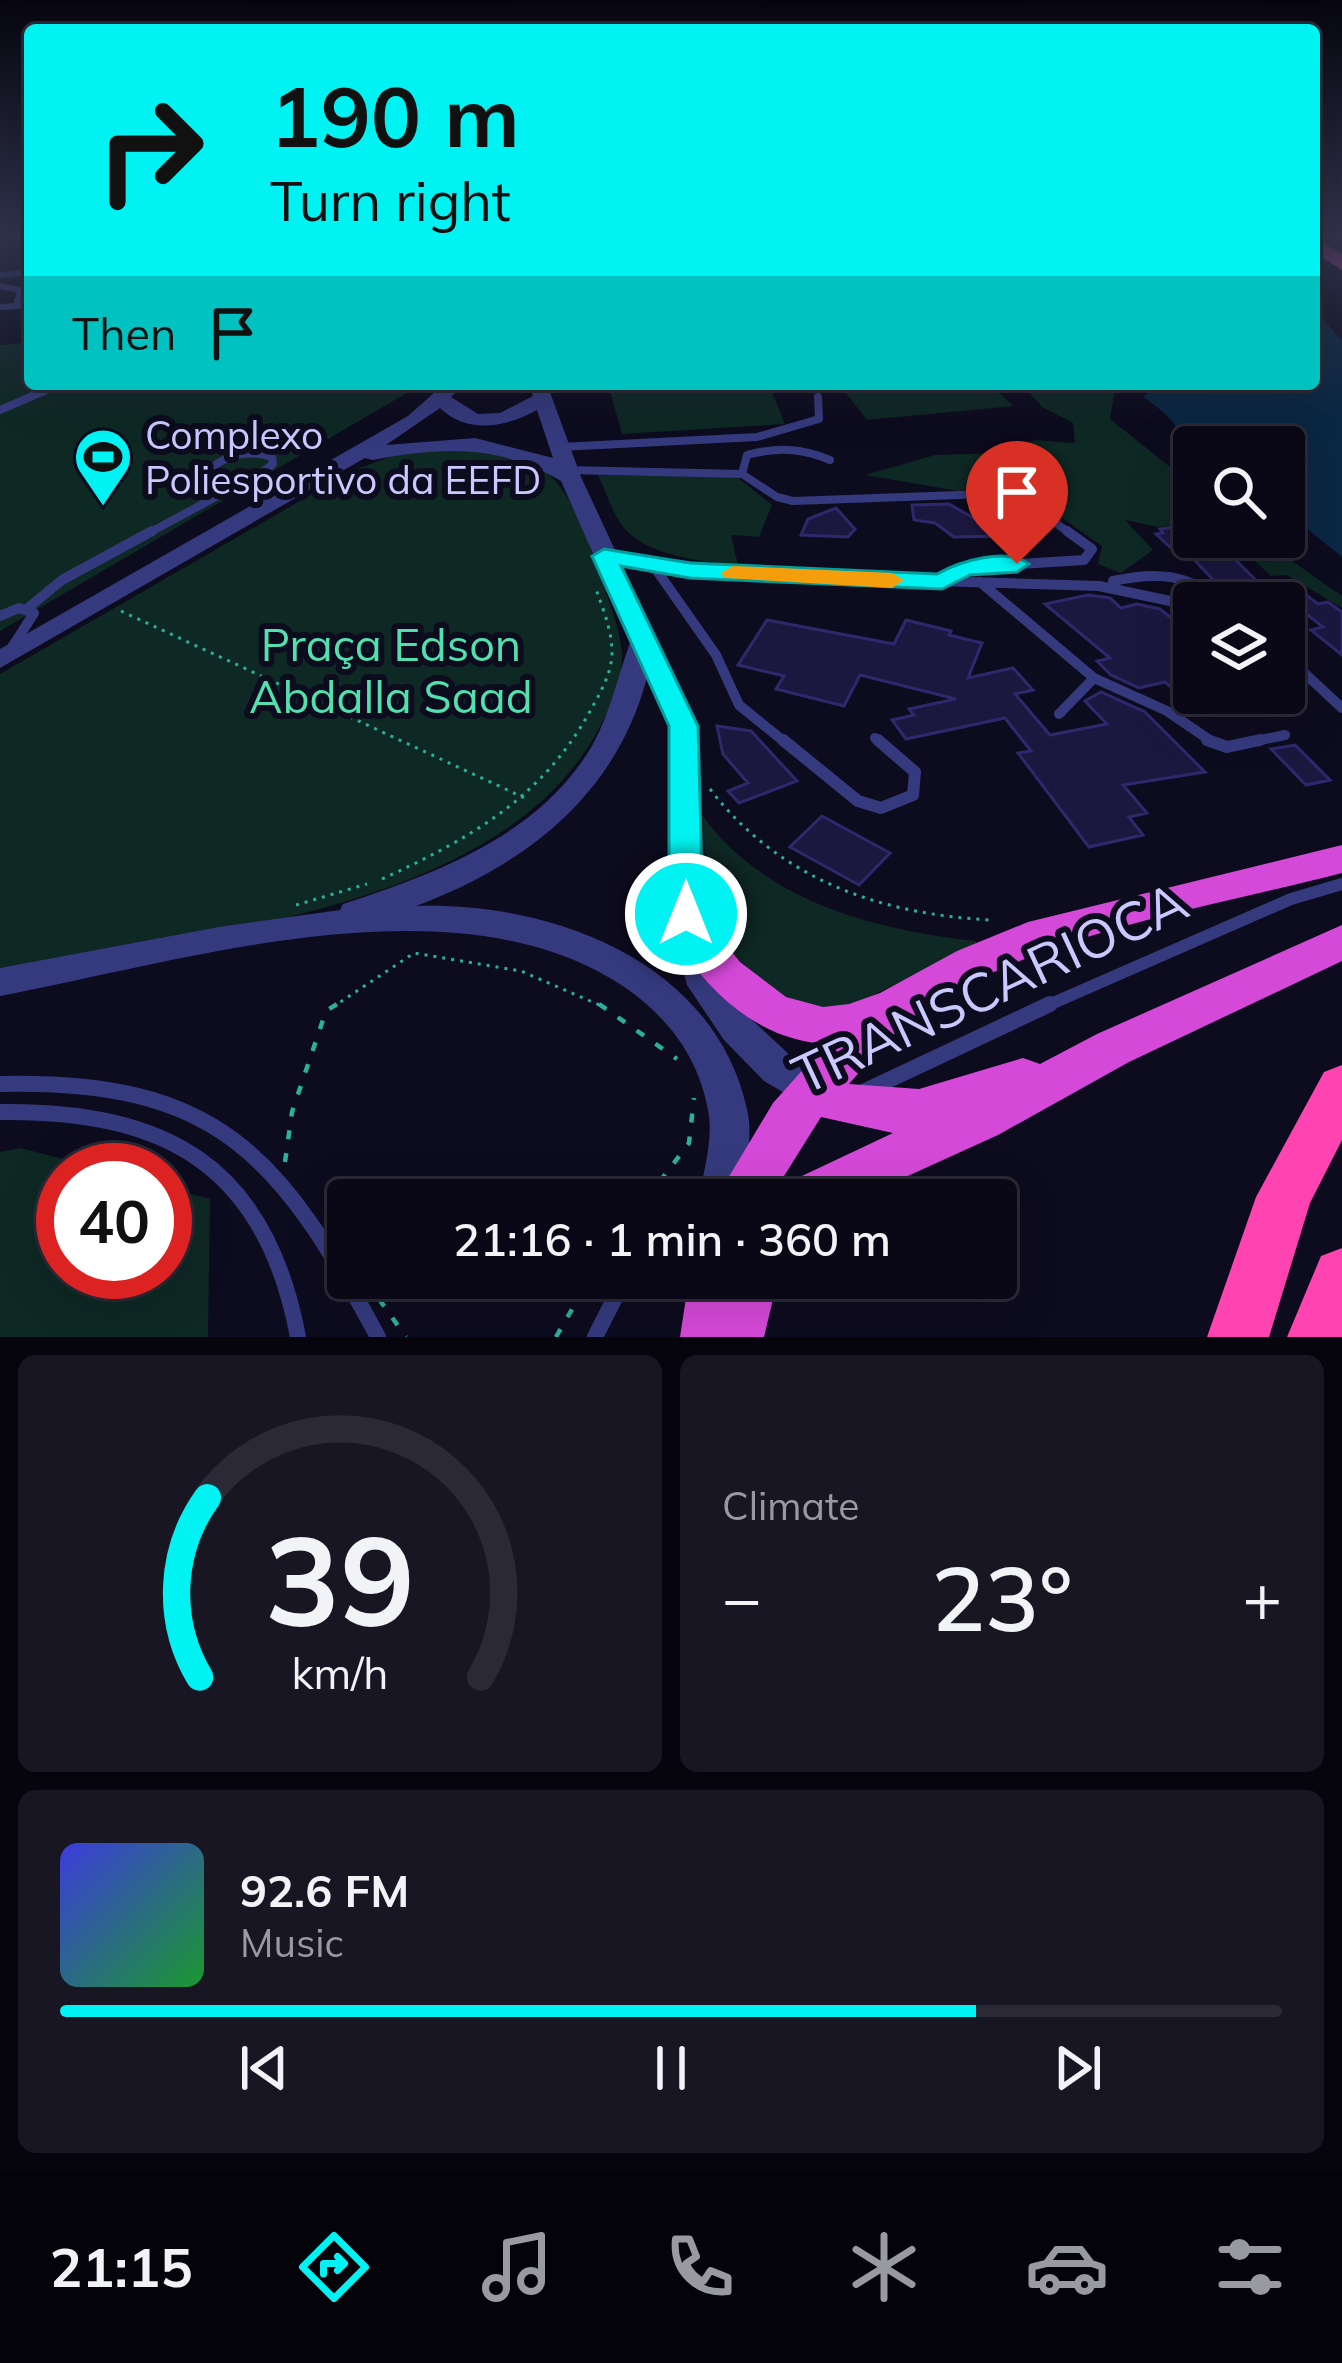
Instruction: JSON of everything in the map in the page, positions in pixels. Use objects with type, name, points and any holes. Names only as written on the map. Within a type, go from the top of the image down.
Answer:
[{"type":"highway","points":[[688,928],[734,986],[769,1011],[792,1020],[845,1025],[863,1021],[971,963],[1043,934],[1342,859]]},
{"type":"highway","points":[[845,1179],[981,1120],[1113,1048],[1342,942]]},
{"type":"highway","points":[[733,1179],[826,1098],[860,1039],[903,1000]]},
{"type":"highway","points":[[826,1098],[894,1114],[931,1111],[1113,1048]]},
{"type":"highway","points":[[1246,1310],[1284,1197],[1342,1088]]},
{"type":"street","points":[[3,658],[344,461],[449,392],[455,413],[488,421],[513,417],[540,391],[597,564],[643,642],[685,739],[688,928],[705,985],[765,1057],[826,1098]]},
{"type":"street","points":[[344,461],[425,444],[481,443],[532,455],[569,474]]},
{"type":"street","points":[[0,982],[418,894],[500,854],[569,798],[614,737],[634,688],[643,642]]},
{"type":"street","points":[[293,919],[476,921],[562,942],[629,972],[683,1014],[716,1066],[729,1115],[720,1179]]},
{"type":"lane","points":[[16,306],[18,297]]},
{"type":"lane","points":[[0,307],[24,305]]},
{"type":"lane","points":[[0,410],[46,390]]},
{"type":"lane","points":[[560,447],[754,436],[800,428],[820,419],[818,397]]},
{"type":"lane","points":[[742,474],[747,454],[761,451],[801,448],[830,460]]},
{"type":"lane","points":[[0,616],[28,608],[62,580],[264,471],[273,464],[272,457],[247,452],[211,466],[206,473],[209,479],[226,490]]},
{"type":"lane","points":[[569,474],[742,474],[793,501],[1014,493],[1058,487]]},
{"type":"lane","points":[[942,582],[964,568],[1071,562],[1090,555],[1087,542],[1014,493]]},
{"type":"lane","points":[[597,564],[942,582],[1103,584],[1173,601]]},
{"type":"lane","points":[[655,568],[716,655],[739,705],[858,801],[881,808],[913,795],[915,772],[895,750],[875,738]]},
{"type":"lane","points":[[1103,584],[1149,573],[1179,574],[1197,582]]},
{"type":"lane","points":[[980,582],[1094,678],[1167,711],[1217,745],[1285,735]]},
{"type":"lane","points":[[3,658],[34,613],[28,608]]},
{"type":"lane","points":[[1305,673],[1342,707]]},
{"type":"lane","points":[[1059,714],[1094,678]]},
{"type":"lane","name":"TRANSCARIOCA","points":[[826,1098],[1291,899],[1342,884]]},
{"type":"lane","points":[[0,1084],[116,1088],[173,1103],[223,1130],[267,1165],[320,1232],[379,1337]]},
{"type":"lane","points":[[0,1112],[47,1111],[124,1121],[152,1131],[209,1167],[232,1185],[270,1233],[295,1300],[298,1337]]},
{"type":"lane","points":[[595,1337],[614,1299]]},
{"type":"path","points":[[293,919],[466,841],[528,800],[564,760],[606,680],[612,653],[597,564]]},
{"type":"path","points":[[137,601],[120,611],[528,800]]},
{"type":"path","points":[[709,785],[719,803],[763,844],[821,880],[873,901],[932,916],[990,920]]},
{"type":"path","points":[[290,1172],[285,1162],[292,1112],[326,1011],[414,952],[500,963],[589,998],[639,1023],[681,1063]]},
{"type":"path","points":[[664,1179],[681,1160],[696,1130],[693,1080]]},
{"type":"path","points":[[379,1299],[406,1337]]},
{"type":"path","points":[[556,1337],[578,1299]]},
{"type":"green space","name":"Complexo Poliesportivo da EEFD","points":[[24,343],[24,390],[412,390],[0,631],[0,345]]},
{"type":"green space","points":[[610,390],[771,390],[785,424],[622,434]]},
{"type":"green space","points":[[844,390],[996,390],[1013,406],[867,420]]},
{"type":"green space","points":[[1030,390],[1118,390],[1110,419],[1173,469],[1173,525],[1125,520],[1153,550],[1121,573],[1098,564],[1102,546],[1027,493],[1044,485],[1038,480],[958,491],[865,475],[935,455],[995,453],[1035,440],[1075,443],[1073,423],[1042,407]]},
{"type":"green space","name":"Praça Edson Abdalla Saad","points":[[458,447],[522,459],[557,483],[585,533],[617,628],[622,665],[614,698],[593,739],[545,798],[482,844],[408,880],[326,907],[155,944],[0,968],[0,674],[352,471],[397,454]]},
{"type":"green space","points":[[598,475],[737,477],[772,505],[759,537],[731,535],[738,565],[692,559],[634,537],[619,521]]},
{"type":"green space","points":[[1251,558],[1288,558],[1342,596],[1342,608],[1305,582],[1287,575],[1271,576]]},
{"type":"green space","points":[[702,815],[757,870],[790,890],[862,919],[976,941],[976,946],[829,1016],[783,1002],[726,953],[711,925]]},
{"type":"green space","points":[[21,1148],[36,1152],[36,1299],[192,1299],[192,1194],[210,1199],[208,1337],[0,1337],[0,1152]]},
{"type":"water","points":[[1320,316],[1342,340],[1342,557],[1305,527],[1305,426],[1175,426],[1143,397],[1151,390],[1320,390]]},
{"type":"building","points":[[1000,502],[1022,529],[999,531],[979,503]]},
{"type":"building","points":[[949,504],[1005,536],[954,537],[935,523],[914,520],[912,505]]},
{"type":"building","points":[[836,508],[855,529],[848,537],[801,535],[808,519]]},
{"type":"building","points":[[1173,527],[1173,549],[1156,534],[1163,533],[1160,529]]},
{"type":"building","points":[[1192,558],[1233,558],[1258,582],[1215,582]]},
{"type":"building","points":[[1305,594],[1342,612],[1342,655],[1311,630],[1323,627],[1305,613]]},
{"type":"building","points":[[1088,595],[1110,598],[1121,608],[1137,604],[1160,609],[1173,620],[1173,689],[1165,682],[1139,688],[1111,675],[1097,661],[1110,658],[1045,604]]},
{"type":"building","points":[[767,620],[894,644],[906,620],[951,631],[949,635],[982,643],[968,678],[1013,668],[1033,690],[1015,694],[1050,735],[1107,724],[1085,701],[1101,692],[1145,712],[1205,772],[1123,785],[1147,813],[1129,817],[1143,835],[1089,847],[1018,753],[1031,751],[1005,718],[906,739],[892,720],[914,715],[909,709],[956,699],[860,675],[844,706],[776,689],[784,676],[738,665]]},
{"type":"building","points":[[717,726],[751,731],[797,781],[739,803],[728,791],[748,783],[723,754]]},
{"type":"building","points":[[1295,745],[1330,780],[1306,785],[1271,749]]},
{"type":"building","points":[[822,816],[890,853],[859,885],[790,847]]},
{"type":"slow traffic","points":[[733,573],[892,580]]},
{"type":"place","name":"Complexo Poliesportivo da EEFD","points":[[103,508]]},
{"type":"route","points":[[686,914],[687,751],[683,726],[604,556],[655,568],[942,582],[964,568],[1017,564]]}]
